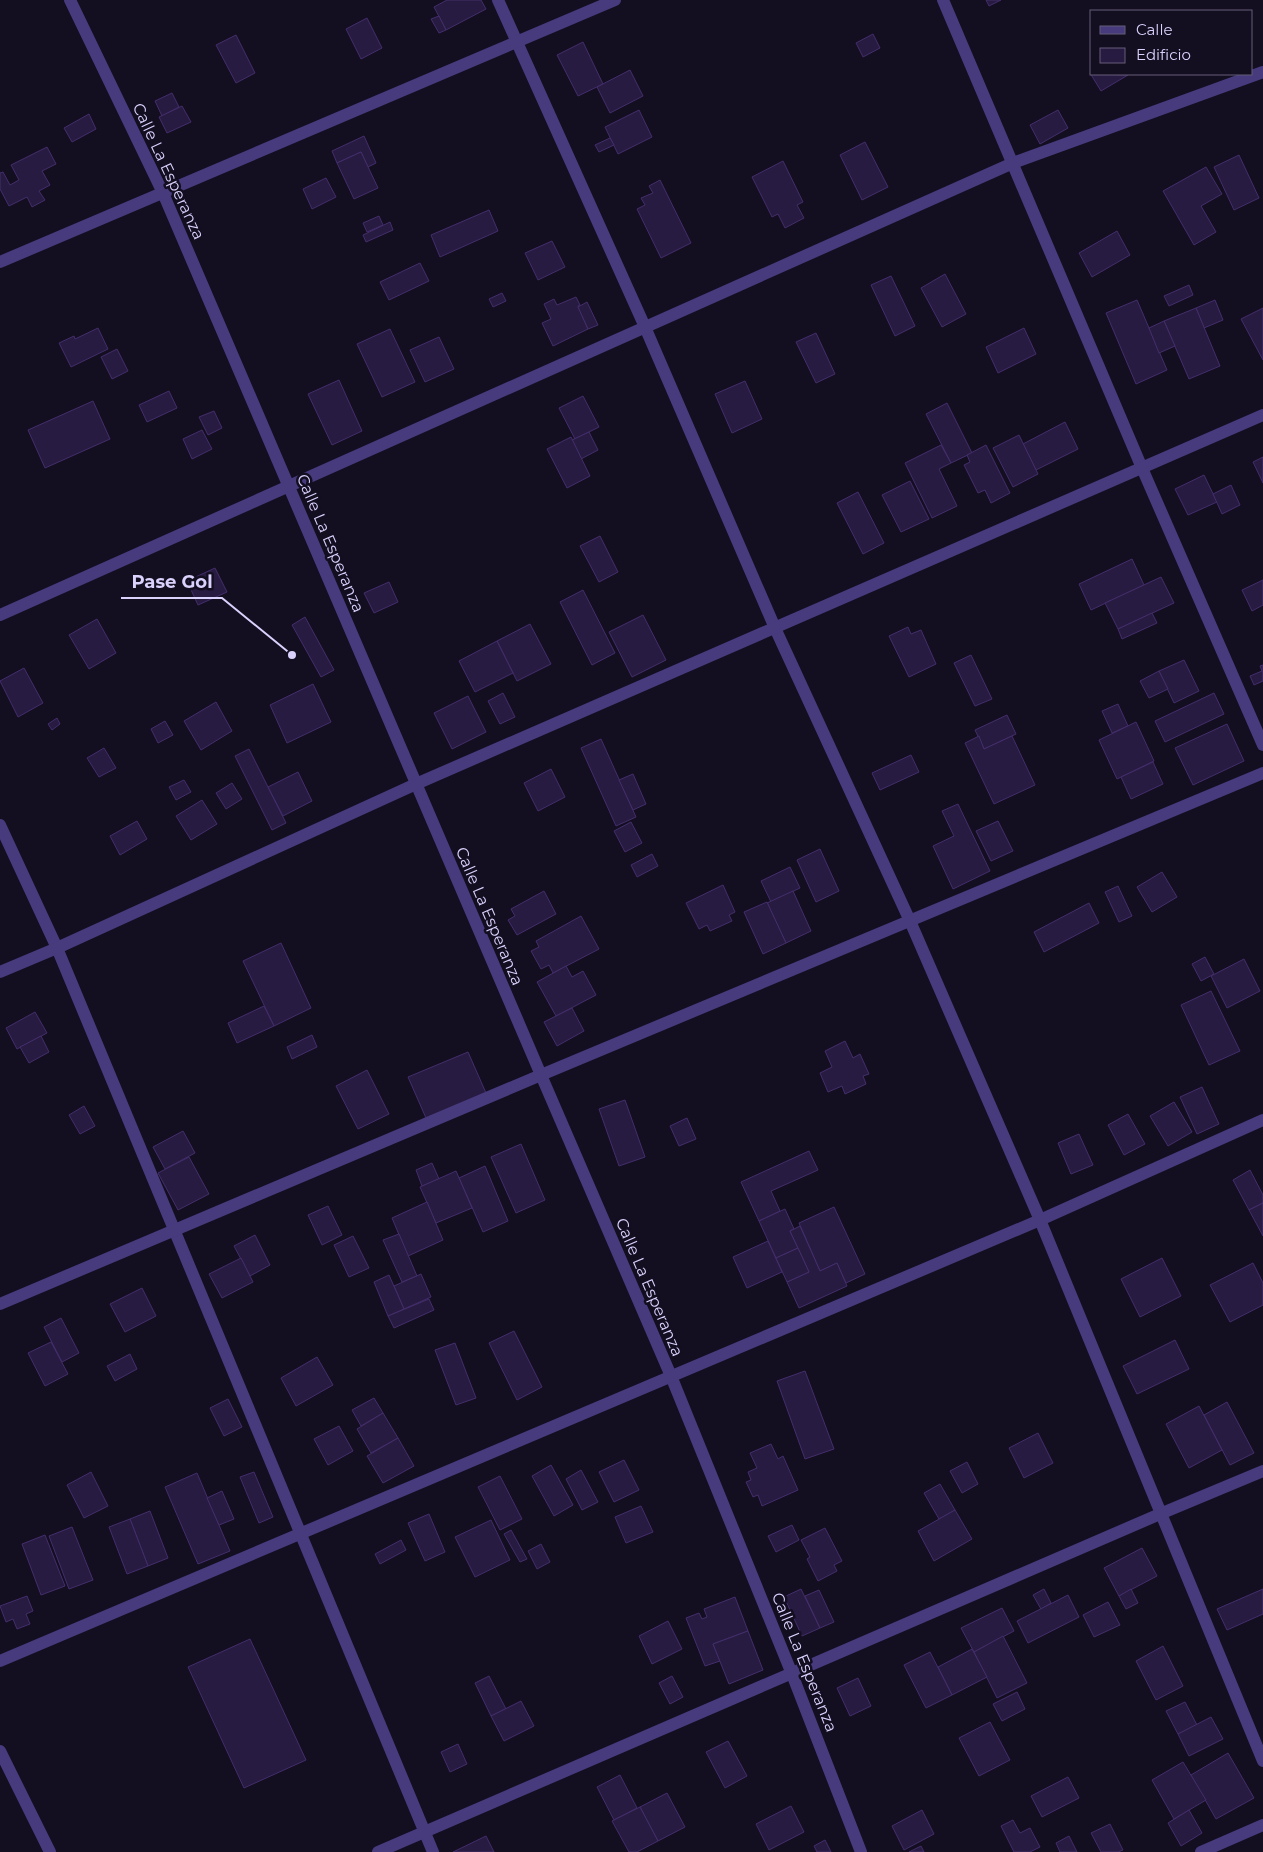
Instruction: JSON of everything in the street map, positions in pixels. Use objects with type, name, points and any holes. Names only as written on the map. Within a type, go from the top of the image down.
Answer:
[{"type":"street","name":"Calle La Esperanza","points":[[70,0],[163,193],[540,1075],[671,1376],[792,1674],[861,1852]]},
{"type":"street","points":[[498,0],[646,327],[775,628],[910,921],[1040,1220],[1263,1761]]},
{"type":"street","points":[[0,262],[615,0]]},
{"type":"street","points":[[943,0],[1142,468],[1263,745]]},
{"type":"street","points":[[0,615],[1013,163],[1263,72]]},
{"type":"street","points":[[0,972],[57,948],[416,784],[1263,415]]},
{"type":"street","points":[[0,1304],[540,1075],[1263,773]]},
{"type":"street","points":[[0,825],[57,948],[433,1852]]},
{"type":"street","points":[[0,1661],[1040,1220],[1263,1120]]},
{"type":"street","points":[[378,1852],[1263,1471]]},
{"type":"street","points":[[0,1751],[50,1852]]},
{"type":"street","points":[[1201,1852],[1263,1825]]},
{"type":"building","points":[[447,0],[481,0],[486,9],[446,30],[434,7]]},
{"type":"building","points":[[986,0],[1001,0],[989,6]]},
{"type":"building","points":[[439,16],[446,30],[439,33],[431,19]]},
{"type":"building","points":[[367,18],[382,48],[361,59],[346,29]]},
{"type":"building","points":[[873,34],[880,48],[863,57],[856,43]]},
{"type":"building","points":[[236,35],[255,73],[236,83],[216,45]]},
{"type":"building","points":[[583,42],[603,84],[578,96],[557,55]]},
{"type":"building","points":[[630,70],[643,96],[610,113],[597,87]]},
{"type":"building","points":[[1091,75],[1128,75],[1101,91]]},
{"type":"building","points":[[172,93],[179,107],[162,116],[155,101]]},
{"type":"building","points":[[182,106],[191,122],[167,133],[159,117]]},
{"type":"building","points":[[639,110],[652,137],[618,154],[605,127]]},
{"type":"building","points":[[1058,110],[1068,128],[1040,144],[1030,125]]},
{"type":"building","points":[[89,114],[96,129],[72,142],[64,128]]},
{"type":"building","points":[[364,136],[376,163],[368,167],[361,152],[337,163],[332,151]]},
{"type":"building","points":[[610,138],[614,145],[599,152],[595,145]]},
{"type":"building","points":[[865,142],[888,187],[862,200],[840,155]]},
{"type":"building","points":[[47,147],[56,164],[42,171],[50,185],[39,191],[45,200],[32,207],[27,197],[9,206],[0,189],[0,173],[3,172],[10,185],[19,180],[11,165]]},
{"type":"building","points":[[361,152],[378,188],[354,199],[337,163]]},
{"type":"building","points":[[1239,155],[1259,198],[1234,210],[1214,167]]},
{"type":"building","points":[[783,161],[803,202],[797,205],[804,218],[785,228],[778,214],[772,217],[752,177]]},
{"type":"building","points":[[1206,167],[1222,194],[1201,206],[1216,232],[1194,245],[1163,191]]},
{"type":"building","points":[[326,178],[336,197],[312,209],[303,189]]},
{"type":"building","points":[[660,180],[691,243],[661,258],[637,209],[645,205],[641,198],[653,193],[649,186]]},
{"type":"building","points":[[489,210],[498,231],[440,257],[431,235]]},
{"type":"building","points":[[379,216],[383,225],[367,232],[363,223]]},
{"type":"building","points":[[390,222],[393,230],[366,242],[363,235]]},
{"type":"building","points":[[1117,231],[1130,255],[1092,277],[1079,253]]},
{"type":"building","points":[[552,241],[565,267],[538,280],[525,253]]},
{"type":"building","points":[[420,263],[429,281],[389,300],[380,282]]},
{"type":"building","points":[[945,274],[966,314],[942,327],[921,288]]},
{"type":"building","points":[[891,276],[915,326],[895,336],[871,285]]},
{"type":"building","points":[[1189,285],[1193,295],[1169,306],[1164,296]]},
{"type":"building","points":[[502,293],[506,301],[493,307],[489,299]]},
{"type":"building","points":[[576,297],[588,329],[553,346],[542,323],[551,319],[544,304],[554,299],[557,305]]},
{"type":"building","points":[[1137,300],[1167,370],[1136,384],[1106,313]]},
{"type":"building","points":[[1215,300],[1223,320],[1204,328],[1196,308]]},
{"type":"building","points":[[587,302],[598,325],[588,329],[578,307]]},
{"type":"building","points":[[1196,308],[1220,366],[1189,379],[1164,321]]},
{"type":"building","points":[[1263,308],[1263,360],[1241,319]]},
{"type":"building","points":[[1164,321],[1175,346],[1159,353],[1149,328]]},
{"type":"building","points":[[98,328],[108,349],[71,367],[59,343],[74,336],[75,339]]},
{"type":"building","points":[[1024,328],[1036,354],[998,373],[986,347]]},
{"type":"building","points":[[390,329],[415,382],[382,397],[357,344]]},
{"type":"building","points":[[816,333],[835,374],[816,383],[796,342]]},
{"type":"building","points":[[439,337],[454,369],[425,382],[410,350]]},
{"type":"building","points":[[117,349],[128,371],[112,379],[101,357]]},
{"type":"building","points":[[339,380],[362,431],[332,445],[308,394]]},
{"type":"building","points":[[745,381],[762,419],[732,433],[715,394]]},
{"type":"building","points":[[169,391],[177,408],[147,422],[139,405]]},
{"type":"building","points":[[583,396],[599,427],[575,439],[559,408]]},
{"type":"building","points":[[93,401],[110,439],[45,468],[28,430]]},
{"type":"building","points":[[947,403],[972,453],[951,463],[926,414]]},
{"type":"building","points":[[214,411],[222,428],[208,435],[199,417]]},
{"type":"building","points":[[1065,422],[1078,449],[1036,470],[1023,444]]},
{"type":"building","points":[[202,430],[212,449],[192,459],[183,439]]},
{"type":"building","points":[[589,432],[598,450],[581,459],[572,440]]},
{"type":"building","points":[[1019,435],[1038,474],[1013,487],[993,448]]},
{"type":"building","points":[[571,437],[590,476],[567,488],[547,449]]},
{"type":"building","points":[[941,445],[951,463],[939,469],[957,506],[932,518],[905,463]]},
{"type":"building","points":[[986,445],[1010,493],[991,503],[985,490],[978,493],[964,465],[970,462],[967,455]]},
{"type":"building","points":[[1263,457],[1263,483],[1253,462]]},
{"type":"building","points":[[1204,475],[1217,502],[1188,515],[1175,489]]},
{"type":"building","points":[[910,481],[929,519],[901,532],[882,495]]},
{"type":"building","points":[[1231,485],[1240,505],[1222,514],[1213,494]]},
{"type":"building","points":[[858,492],[884,543],[863,554],[837,503]]},
{"type":"building","points":[[600,536],[618,572],[599,582],[580,546]]},
{"type":"building","points":[[1132,559],[1144,585],[1091,610],[1079,584]]},
{"type":"building","points":[[215,568],[227,592],[198,605],[187,581]]},
{"type":"building","points":[[1161,577],[1174,603],[1118,629],[1105,603]]},
{"type":"building","points":[[1263,580],[1263,605],[1252,611],[1242,590]]},
{"type":"building","points":[[389,582],[398,602],[374,613],[364,593]]},
{"type":"building","points":[[583,590],[615,653],[592,665],[560,602]]},
{"type":"building","points":[[1152,613],[1157,623],[1122,639],[1118,629]]},
{"type":"building","points":[[643,615],[666,660],[632,677],[609,632]]},
{"type":"building","points":[[305,617],[334,670],[321,677],[292,625]]},
{"type":"building","points":[[97,619],[116,653],[89,669],[69,635]]},
{"type":"building","points":[[530,624],[551,664],[517,681],[497,641]]},
{"type":"building","points":[[908,627],[911,634],[921,630],[936,664],[909,677],[889,636]]},
{"type":"building","points":[[497,641],[513,673],[475,692],[459,661]]},
{"type":"building","points":[[971,655],[992,699],[975,706],[954,663]]},
{"type":"building","points":[[1184,660],[1199,691],[1174,703],[1159,671]]},
{"type":"building","points":[[1263,665],[1263,681],[1254,685],[1250,676],[1262,671],[1260,666]]},
{"type":"building","points":[[24,668],[43,703],[18,717],[0,681]]},
{"type":"building","points":[[1159,671],[1168,689],[1149,698],[1140,681]]},
{"type":"building","points":[[313,684],[331,722],[287,743],[270,705]]},
{"type":"building","points":[[503,693],[515,717],[500,724],[488,701]]},
{"type":"building","points":[[1214,693],[1224,714],[1165,742],[1155,721]]},
{"type":"building","points":[[468,696],[486,732],[452,749],[434,713]]},
{"type":"building","points":[[216,702],[232,731],[201,750],[184,721]]},
{"type":"building","points":[[1118,704],[1128,726],[1112,733],[1102,711]]},
{"type":"building","points":[[1007,715],[1016,734],[984,749],[975,730]]},
{"type":"building","points":[[57,718],[60,724],[52,730],[48,724]]},
{"type":"building","points":[[165,721],[173,735],[158,743],[151,729]]},
{"type":"building","points":[[1136,722],[1154,761],[1117,779],[1099,740]]},
{"type":"building","points":[[1227,724],[1244,761],[1193,785],[1175,748]]},
{"type":"building","points":[[979,736],[984,749],[1012,736],[1035,785],[994,804],[965,743]]},
{"type":"building","points":[[601,739],[636,817],[616,826],[581,748]]},
{"type":"building","points":[[104,748],[116,768],[99,777],[87,758]]},
{"type":"building","points":[[249,749],[286,823],[272,830],[235,756]]},
{"type":"building","points":[[911,755],[919,772],[880,790],[872,773]]},
{"type":"building","points":[[1153,762],[1163,784],[1131,799],[1121,777]]},
{"type":"building","points":[[551,769],[565,797],[538,811],[524,783]]},
{"type":"building","points":[[298,772],[312,801],[283,816],[268,787]]},
{"type":"building","points":[[633,774],[646,804],[633,810],[619,780]]},
{"type":"building","points":[[184,780],[191,792],[176,800],[169,787]]},
{"type":"building","points":[[232,783],[242,799],[226,809],[216,793]]},
{"type":"building","points":[[202,800],[217,824],[191,840],[176,816]]},
{"type":"building","points":[[958,804],[990,871],[953,889],[933,846],[954,836],[942,811]]},
{"type":"building","points":[[137,821],[147,839],[120,855],[110,836]]},
{"type":"building","points":[[998,821],[1013,851],[991,861],[976,831]]},
{"type":"building","points":[[631,822],[642,843],[625,852],[614,831]]},
{"type":"building","points":[[820,849],[839,891],[816,902],[797,860]]},
{"type":"building","points":[[652,854],[658,866],[637,877],[631,865]]},
{"type":"building","points":[[790,867],[800,888],[771,902],[761,881]]},
{"type":"building","points":[[1162,872],[1177,897],[1152,912],[1137,887]]},
{"type":"building","points":[[723,885],[735,912],[729,915],[732,921],[710,931],[707,925],[699,929],[686,903]]},
{"type":"building","points":[[1118,886],[1132,916],[1119,922],[1105,892]]},
{"type":"building","points":[[544,891],[556,914],[517,935],[508,920],[515,916],[511,909]]},
{"type":"building","points":[[793,891],[811,931],[786,943],[767,903]]},
{"type":"building","points":[[767,902],[786,943],[763,954],[744,912]]},
{"type":"building","points":[[1089,903],[1099,923],[1044,952],[1034,932]]},
{"type":"building","points":[[581,916],[599,949],[553,973],[549,965],[541,969],[531,951],[539,947],[536,941]]},
{"type":"building","points":[[281,943],[311,1008],[274,1026],[243,961]]},
{"type":"building","points":[[1205,957],[1214,974],[1201,981],[1192,964]]},
{"type":"building","points":[[1244,959],[1260,991],[1227,1008],[1211,976]]},
{"type":"building","points":[[566,966],[572,977],[583,971],[596,995],[556,1016],[537,982]]},
{"type":"building","points":[[1211,991],[1240,1051],[1209,1065],[1181,1005]]},
{"type":"building","points":[[264,1006],[274,1026],[237,1043],[228,1023]]},
{"type":"building","points":[[572,1008],[584,1031],[557,1046],[544,1022]]},
{"type":"building","points":[[35,1012],[47,1033],[17,1049],[6,1028]]},
{"type":"building","points":[[312,1035],[317,1047],[292,1059],[287,1047]]},
{"type":"building","points":[[41,1036],[49,1052],[29,1063],[20,1047]]},
{"type":"building","points":[[845,1041],[853,1058],[860,1054],[869,1074],[863,1076],[866,1084],[845,1094],[842,1086],[828,1092],[820,1073],[832,1067],[825,1051]]},
{"type":"building","points":[[468,1052],[486,1093],[426,1118],[408,1077]]},
{"type":"building","points":[[367,1070],[389,1114],[358,1129],[336,1086]]},
{"type":"building","points":[[1202,1087],[1219,1124],[1197,1134],[1180,1097]]},
{"type":"building","points":[[625,1100],[645,1157],[619,1166],[599,1109]]},
{"type":"building","points":[[1174,1102],[1192,1132],[1168,1146],[1150,1116]]},
{"type":"building","points":[[84,1106],[95,1126],[80,1134],[69,1115]]},
{"type":"building","points":[[1128,1114],[1145,1144],[1124,1155],[1108,1125]]},
{"type":"building","points":[[687,1118],[696,1139],[679,1146],[670,1126]]},
{"type":"building","points":[[183,1131],[195,1153],[165,1169],[153,1147]]},
{"type":"building","points":[[1079,1134],[1093,1165],[1071,1174],[1058,1143]]},
{"type":"building","points":[[521,1144],[545,1200],[516,1213],[491,1157]]},
{"type":"building","points":[[809,1151],[818,1170],[771,1191],[780,1211],[759,1221],[741,1182]]},
{"type":"building","points":[[189,1157],[209,1194],[178,1210],[158,1173]]},
{"type":"building","points":[[432,1163],[439,1179],[422,1186],[416,1170]]},
{"type":"building","points":[[485,1166],[508,1221],[483,1232],[459,1178]]},
{"type":"building","points":[[1250,1170],[1263,1195],[1263,1203],[1249,1210],[1233,1180]]},
{"type":"building","points":[[456,1171],[472,1208],[436,1223],[420,1187]]},
{"type":"building","points":[[427,1202],[443,1240],[408,1256],[392,1218]]},
{"type":"building","points":[[1263,1203],[1263,1236],[1249,1210]]},
{"type":"building","points":[[328,1206],[342,1235],[322,1245],[308,1215]]},
{"type":"building","points":[[834,1207],[865,1274],[846,1283],[837,1263],[820,1271],[799,1223]]},
{"type":"building","points":[[785,1209],[794,1229],[790,1231],[798,1248],[776,1258],[759,1221]]},
{"type":"building","points":[[800,1226],[820,1271],[837,1263],[847,1286],[799,1308],[787,1282],[809,1272],[790,1231]]},
{"type":"building","points":[[399,1234],[417,1276],[402,1282],[383,1240]]},
{"type":"building","points":[[255,1235],[270,1265],[250,1276],[234,1246]]},
{"type":"building","points":[[353,1236],[369,1268],[349,1277],[334,1245]]},
{"type":"building","points":[[768,1241],[782,1272],[747,1288],[733,1257]]},
{"type":"building","points":[[798,1248],[809,1272],[787,1282],[776,1258]]},
{"type":"building","points":[[241,1258],[253,1282],[222,1298],[209,1274]]},
{"type":"building","points":[[1162,1258],[1181,1296],[1140,1317],[1121,1279]]},
{"type":"building","points":[[1253,1263],[1263,1283],[1263,1305],[1230,1322],[1210,1285]]},
{"type":"building","points":[[421,1274],[431,1297],[404,1309],[394,1286]]},
{"type":"building","points":[[389,1275],[404,1309],[388,1316],[374,1282]]},
{"type":"building","points":[[142,1288],[156,1316],[125,1332],[110,1304]]},
{"type":"building","points":[[429,1299],[434,1310],[394,1328],[388,1316]]},
{"type":"building","points":[[61,1318],[79,1353],[62,1362],[44,1327]]},
{"type":"building","points":[[514,1331],[542,1387],[517,1400],[489,1343]]},
{"type":"building","points":[[1175,1340],[1189,1369],[1137,1394],[1123,1366]]},
{"type":"building","points":[[51,1342],[68,1374],[45,1386],[28,1353]]},
{"type":"building","points":[[455,1343],[476,1398],[456,1405],[435,1350]]},
{"type":"building","points":[[130,1354],[137,1369],[115,1381],[107,1366]]},
{"type":"building","points":[[317,1357],[333,1385],[296,1406],[281,1378]]},
{"type":"building","points":[[805,1371],[834,1449],[805,1459],[777,1381]]},
{"type":"building","points":[[374,1398],[383,1413],[361,1426],[352,1410]]},
{"type":"building","points":[[228,1399],[242,1427],[224,1436],[210,1408]]},
{"type":"building","points":[[1227,1402],[1254,1453],[1230,1465],[1204,1415]]},
{"type":"building","points":[[1199,1406],[1222,1450],[1189,1468],[1166,1424]]},
{"type":"building","points":[[383,1413],[398,1438],[371,1453],[357,1429]]},
{"type":"building","points":[[339,1426],[353,1451],[328,1465],[314,1439]]},
{"type":"building","points":[[1038,1433],[1053,1463],[1024,1478],[1009,1448]]},
{"type":"building","points":[[398,1438],[414,1466],[383,1483],[367,1456]]},
{"type":"building","points":[[771,1444],[778,1459],[783,1456],[798,1490],[762,1506],[758,1495],[753,1497],[746,1482],[751,1480],[748,1472],[757,1468],[750,1453]]},
{"type":"building","points":[[624,1460],[639,1490],[614,1502],[599,1472]]},
{"type":"building","points":[[967,1462],[978,1484],[962,1493],[950,1471]]},
{"type":"building","points":[[551,1465],[573,1505],[554,1516],[532,1476]]},
{"type":"building","points":[[581,1470],[598,1502],[582,1510],[566,1479]]},
{"type":"building","points":[[91,1472],[108,1506],[84,1518],[67,1485]]},
{"type":"building","points":[[254,1472],[273,1517],[259,1523],[240,1477]]},
{"type":"building","points":[[197,1473],[230,1551],[198,1564],[165,1487]]},
{"type":"building","points":[[500,1476],[522,1519],[500,1530],[478,1487]]},
{"type":"building","points":[[940,1484],[955,1510],[939,1519],[924,1493]]},
{"type":"building","points":[[222,1491],[234,1519],[219,1525],[207,1498]]},
{"type":"building","points":[[641,1506],[653,1532],[626,1543],[615,1517]]},
{"type":"building","points":[[955,1510],[972,1539],[934,1561],[918,1531]]},
{"type":"building","points":[[150,1511],[168,1558],[148,1566],[130,1519]]},
{"type":"building","points":[[429,1514],[445,1552],[425,1561],[408,1523]]},
{"type":"building","points":[[130,1519],[148,1566],[127,1574],[109,1527]]},
{"type":"building","points":[[491,1520],[510,1560],[475,1577],[455,1537]]},
{"type":"building","points":[[792,1525],[799,1540],[776,1552],[768,1536]]},
{"type":"building","points":[[72,1527],[93,1580],[69,1589],[49,1536]]},
{"type":"building","points":[[825,1528],[842,1561],[834,1565],[837,1571],[818,1581],[807,1559],[810,1557],[801,1540]]},
{"type":"building","points":[[511,1530],[527,1559],[520,1562],[504,1534]]},
{"type":"building","points":[[45,1535],[65,1586],[41,1595],[22,1544]]},
{"type":"building","points":[[401,1540],[406,1550],[380,1564],[375,1554]]},
{"type":"building","points":[[541,1544],[550,1562],[537,1569],[528,1551]]},
{"type":"building","points":[[1142,1548],[1157,1576],[1119,1596],[1104,1568]]},
{"type":"building","points":[[801,1589],[820,1628],[802,1636],[784,1597]]},
{"type":"building","points":[[1044,1589],[1051,1603],[1041,1609],[1033,1595]]},
{"type":"building","points":[[1131,1589],[1138,1603],[1126,1609],[1119,1596]]},
{"type":"building","points":[[1263,1589],[1263,1614],[1227,1630],[1217,1609]]},
{"type":"building","points":[[819,1590],[834,1622],[820,1628],[805,1596]]},
{"type":"building","points":[[1068,1595],[1079,1617],[1028,1643],[1017,1621]]},
{"type":"building","points":[[27,1596],[33,1611],[26,1614],[30,1624],[17,1629],[13,1619],[6,1622],[0,1606]]},
{"type":"building","points":[[735,1597],[748,1631],[713,1644],[720,1661],[705,1666],[686,1618],[699,1613],[702,1619],[707,1617],[704,1609]]},
{"type":"building","points":[[1108,1602],[1120,1625],[1094,1637],[1083,1615]]},
{"type":"building","points":[[1002,1608],[1014,1631],[974,1652],[961,1628]]},
{"type":"building","points":[[668,1621],[682,1649],[652,1664],[639,1636]]},
{"type":"building","points":[[748,1631],[763,1670],[729,1684],[713,1644]]},
{"type":"building","points":[[1003,1636],[1027,1683],[997,1698],[974,1652]]},
{"type":"building","points":[[250,1639],[306,1760],[244,1788],[188,1667]]},
{"type":"building","points":[[1163,1646],[1183,1686],[1156,1700],[1136,1661]]},
{"type":"building","points":[[972,1649],[987,1677],[952,1695],[938,1667]]},
{"type":"building","points":[[930,1652],[952,1695],[926,1708],[904,1665]]},
{"type":"building","points":[[489,1676],[506,1709],[491,1716],[475,1683]]},
{"type":"building","points":[[672,1676],[683,1697],[670,1704],[659,1683]]},
{"type":"building","points":[[858,1678],[871,1706],[850,1716],[837,1688]]},
{"type":"building","points":[[1017,1692],[1025,1709],[1002,1721],[993,1704]]},
{"type":"building","points":[[521,1701],[534,1726],[504,1741],[491,1716]]},
{"type":"building","points":[[1185,1702],[1197,1725],[1178,1734],[1166,1711]]},
{"type":"building","points":[[1211,1717],[1223,1739],[1189,1756],[1178,1734]]},
{"type":"building","points":[[990,1722],[1010,1760],[979,1776],[959,1738]]},
{"type":"building","points":[[728,1741],[747,1776],[725,1788],[706,1752]]},
{"type":"building","points":[[458,1744],[467,1764],[450,1772],[441,1752]]},
{"type":"building","points":[[1228,1753],[1254,1798],[1216,1819],[1191,1775]]},
{"type":"building","points":[[1183,1762],[1206,1800],[1174,1819],[1152,1780]]},
{"type":"building","points":[[620,1775],[637,1808],[614,1820],[597,1787]]},
{"type":"building","points":[[1068,1777],[1079,1798],[1042,1817],[1031,1796]]},
{"type":"building","points":[[667,1793],[685,1827],[658,1841],[640,1807]]},
{"type":"building","points":[[791,1806],[804,1832],[769,1850],[756,1824]]},
{"type":"building","points":[[640,1807],[658,1841],[637,1852],[629,1852],[612,1821]]},
{"type":"building","points":[[922,1810],[934,1834],[904,1850],[892,1826]]},
{"type":"building","points":[[1189,1810],[1202,1833],[1181,1846],[1168,1823]]},
{"type":"building","points":[[1013,1820],[1020,1833],[1030,1828],[1040,1847],[1030,1852],[1014,1852],[1001,1826]]},
{"type":"building","points":[[1110,1824],[1123,1850],[1118,1852],[1101,1852],[1091,1833]]},
{"type":"building","points":[[486,1836],[494,1852],[453,1852]]},
{"type":"building","points":[[1069,1836],[1077,1852],[1060,1852],[1056,1843]]},
{"type":"building","points":[[825,1840],[831,1852],[817,1852],[814,1846]]},
{"type":"building","points":[[921,1846],[924,1852],[909,1852]]},
{"type":"place","name":"Pase Gol","points":[[292,655]]}]
